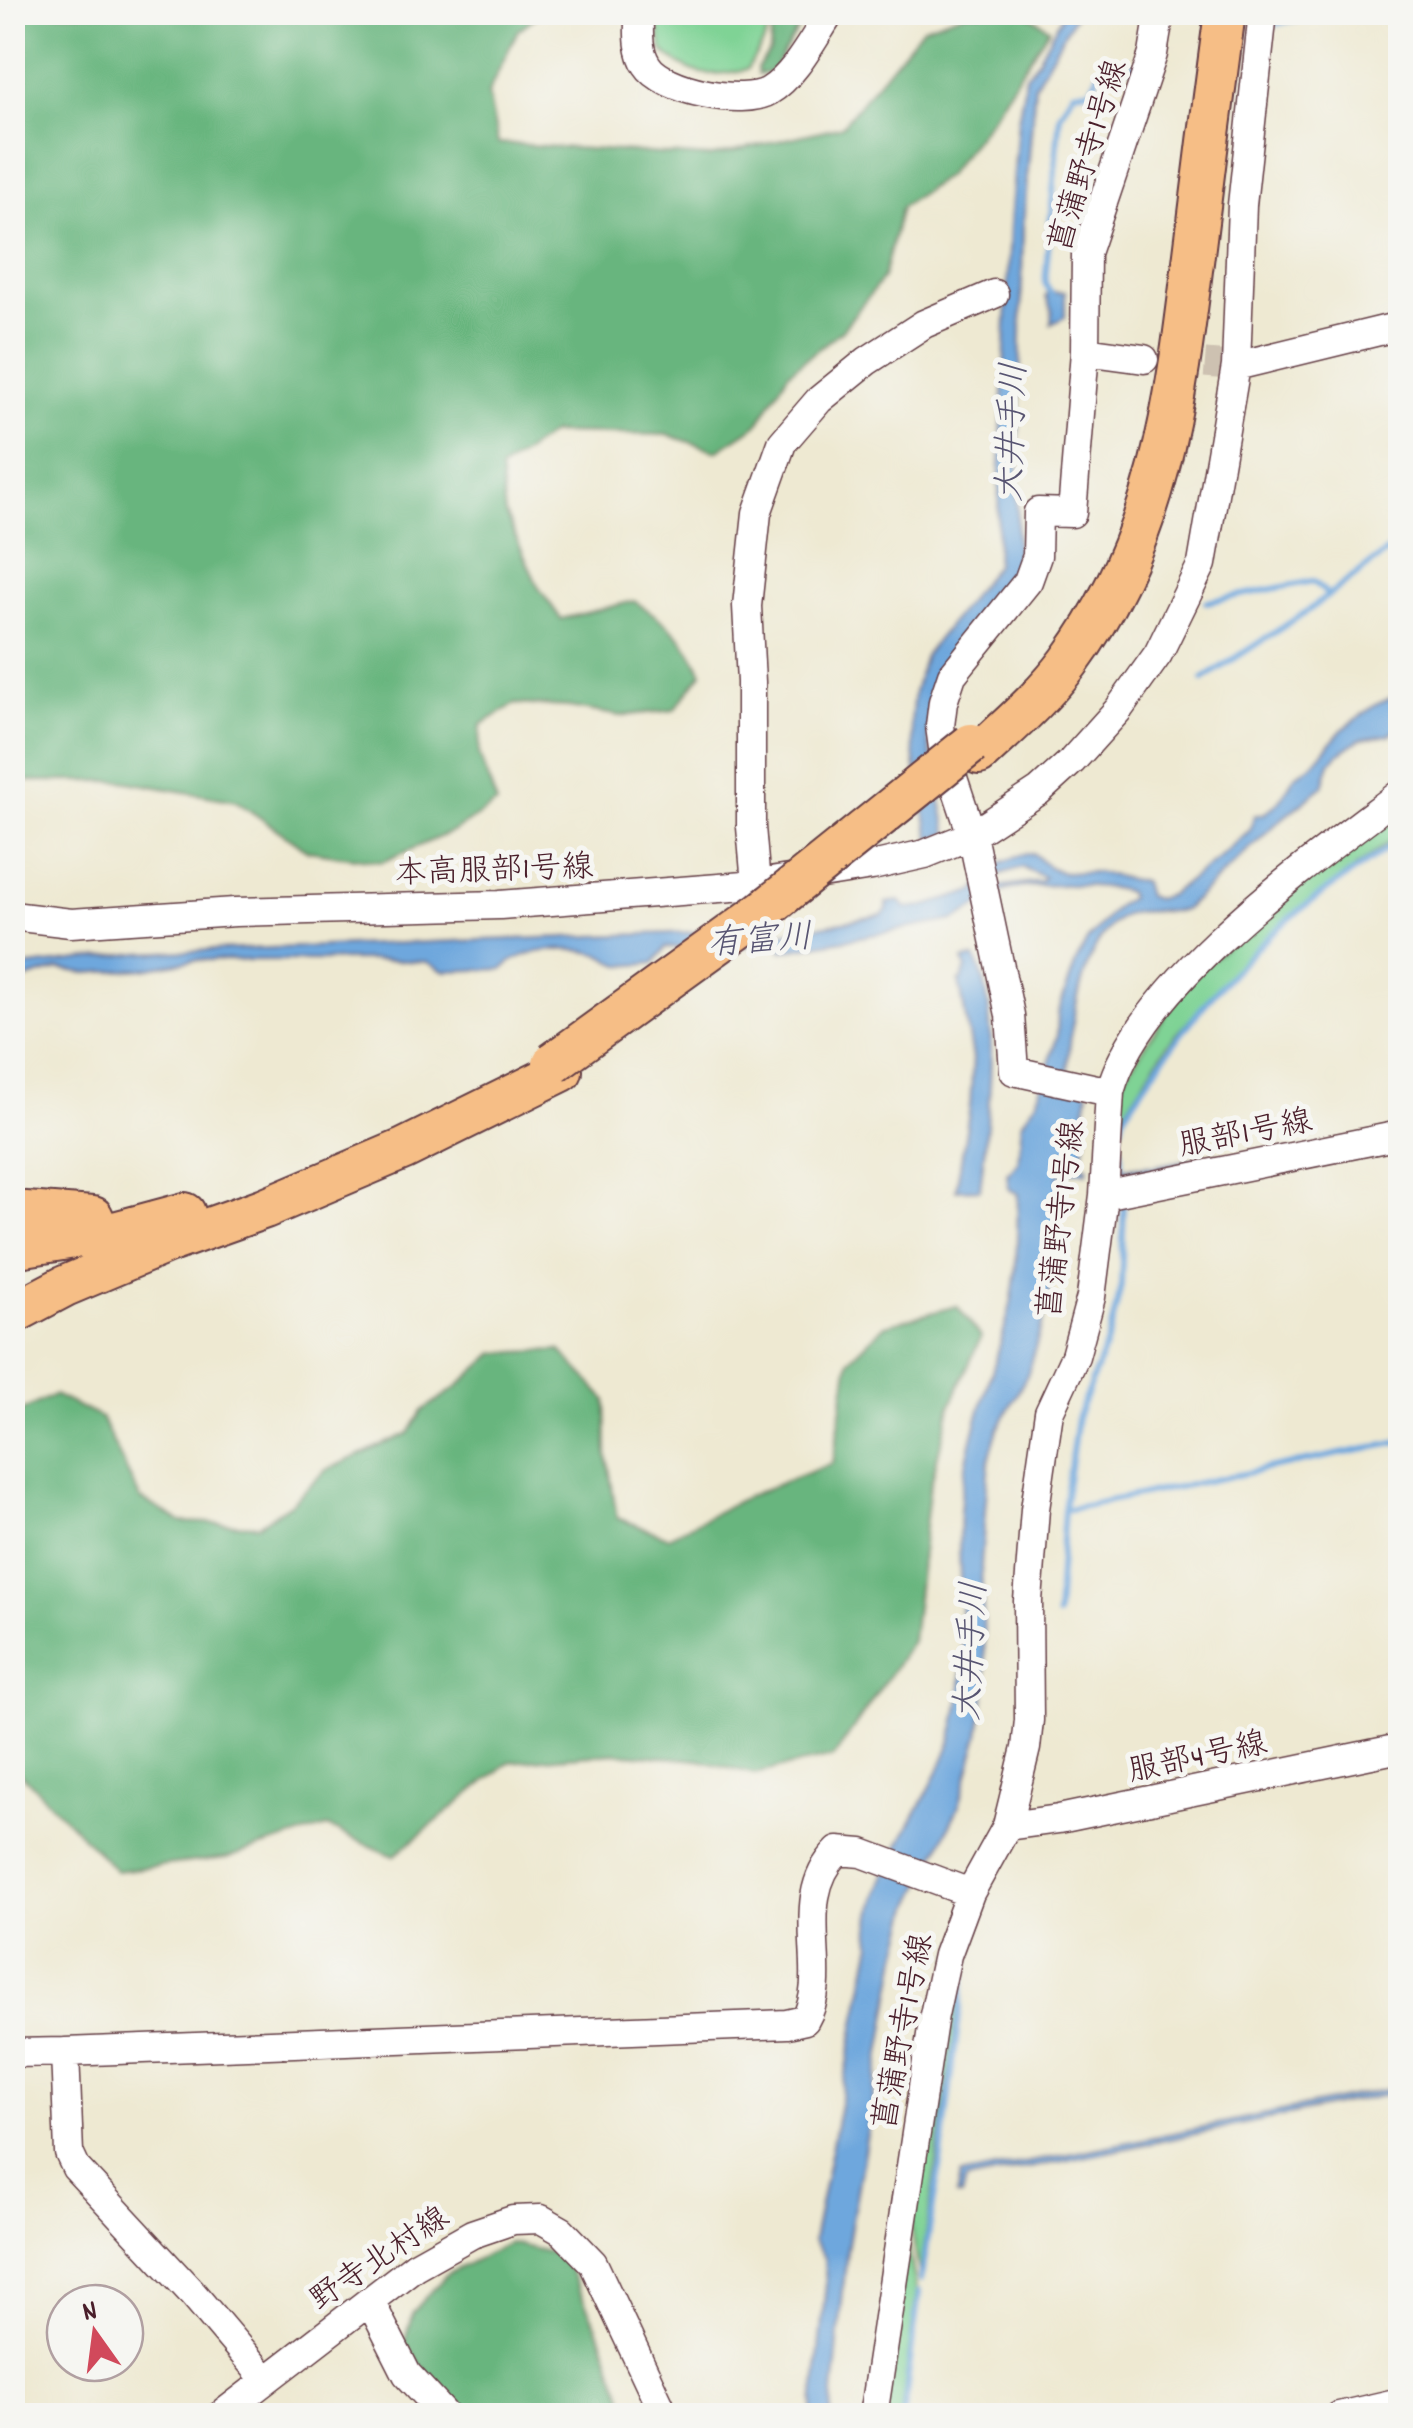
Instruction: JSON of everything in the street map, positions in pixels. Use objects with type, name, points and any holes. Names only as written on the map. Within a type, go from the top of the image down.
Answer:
[{"type":"highway","points":[[975,749],[1025,696],[1084,618],[1137,505],[1153,453],[1164,396],[1214,12]]},
{"type":"highway","points":[[12,1314],[65,1286],[167,1242],[265,1208],[404,1150],[558,1067],[1035,702],[1095,622],[1150,508],[1176,398],[1225,12]]},
{"type":"highway","points":[[12,1248],[118,1231],[262,1192],[397,1141],[558,1067]]},
{"type":"highway","points":[[12,1212],[100,1218],[262,1192]]},
{"type":"highway","points":[[12,1268],[167,1242]]},
{"type":"street","points":[[640,12],[641,52],[646,65],[657,76],[684,89],[749,98],[777,86],[831,12]]},
{"type":"street","name":"菖蒲野寺1号線","points":[[1104,1091],[1014,1071],[1010,1014],[992,926],[973,841],[943,748],[940,726],[952,675],[1028,581],[1038,556],[1038,512],[1072,513],[1085,351],[1086,253],[1153,54],[1160,12]]},
{"type":"street","name":"本高服部1号線","points":[[12,916],[72,923],[235,912],[500,905],[632,896],[756,884],[872,866],[973,841],[1039,791],[1118,710],[1158,654],[1202,564],[1236,366],[1242,204],[1262,12]]},
{"type":"street","points":[[756,884],[751,828],[747,606],[757,513],[782,443],[819,400],[866,362],[924,324],[994,294]]},
{"type":"street","points":[[1236,366],[1400,326]]},
{"type":"street","points":[[1085,351],[1144,358]]},
{"type":"street","name":"菖蒲野寺1号線","points":[[873,2416],[946,1955],[961,1889],[1008,1826],[1029,1720],[1028,1600],[1034,1509],[1049,1412],[1074,1356],[1091,1297],[1104,1195],[1104,1091],[1140,1029],[1182,979],[1295,874],[1400,794]]},
{"type":"street","name":"服部1号線","points":[[1104,1195],[1400,1135]]},
{"type":"street","name":"服部4号線","points":[[1008,1826],[1400,1748]]},
{"type":"street","points":[[12,2053],[787,2024],[805,2020],[813,2006],[811,1921],[824,1866],[838,1851],[862,1853],[961,1889]]},
{"type":"street","points":[[65,2052],[69,2153],[76,2168],[194,2294],[266,2380]]},
{"type":"street","name":"野寺北村線","points":[[220,2416],[415,2266],[472,2234],[513,2220],[540,2219],[562,2232],[593,2263],[665,2416]]},
{"type":"street","points":[[370,2300],[407,2374],[446,2416]]},
{"type":"street","points":[[1339,2416],[1400,2402]]},
{"type":"green space","points":[[656,12],[775,13],[763,44],[747,69],[712,74],[683,66],[662,51]]},
{"type":"green space","points":[[1023,12],[1049,28],[991,118],[946,176],[901,207],[883,278],[842,330],[789,372],[757,425],[717,451],[668,435],[552,433],[500,470],[505,514],[539,588],[561,619],[634,601],[666,623],[690,650],[702,673],[674,710],[621,716],[569,707],[515,704],[481,725],[479,754],[497,804],[454,831],[382,862],[308,851],[236,801],[123,781],[13,781],[13,13],[541,13],[518,30],[488,93],[498,143],[709,157],[842,126],[923,27],[964,13]]},
{"type":"green space","points":[[779,13],[808,13],[774,68],[758,74],[757,68],[770,51],[772,25]]},
{"type":"green space","points":[[1400,800],[1400,834],[1296,912],[1243,961],[1168,1044],[1121,1116],[1116,1089],[1190,978]]},
{"type":"green space","points":[[957,1306],[981,1337],[950,1407],[929,1492],[912,1641],[834,1757],[754,1774],[699,1760],[614,1753],[509,1762],[394,1856],[327,1827],[226,1858],[116,1871],[13,1765],[13,1415],[54,1395],[101,1418],[140,1498],[181,1522],[258,1525],[290,1504],[326,1470],[409,1433],[422,1411],[495,1353],[560,1350],[606,1400],[607,1455],[617,1518],[668,1537],[746,1497],[833,1463],[849,1360],[885,1325]]},
{"type":"green space","points":[[1011,1832],[968,1937],[920,2277],[908,2211],[952,1956]]},
{"type":"green space","points":[[906,2235],[917,2291],[901,2415],[880,2416]]},
{"type":"green space","points":[[509,2243],[562,2255],[597,2327],[630,2415],[468,2415],[448,2402],[404,2343],[413,2312],[446,2275]]},
{"type":"water","name":"大井手川","points":[[1063,13],[1076,13],[1035,85],[1023,229],[1016,573],[952,649],[933,682],[928,740],[948,834],[930,839],[916,771],[911,722],[914,692],[925,655],[996,565],[1018,120],[1026,76]]},
{"type":"water","points":[[1048,292],[1065,292],[1065,317],[1051,324],[1052,311],[1046,297]]},
{"type":"water","points":[[1400,694],[1400,726],[1389,735],[1360,739],[1337,755],[1330,763],[1323,786],[1278,822],[1184,910],[1135,912],[1121,917],[1096,946],[1087,966],[1075,1011],[1068,1072],[1088,1093],[1082,1128],[1086,1133],[1083,1154],[1061,1151],[1061,1163],[1087,1166],[1087,1172],[1060,1171],[1048,1304],[1028,1373],[998,1429],[989,1459],[981,1566],[986,1686],[979,1735],[959,1806],[911,1907],[898,1956],[847,2249],[831,2415],[812,2415],[826,2284],[824,2258],[813,2240],[872,1942],[871,1921],[887,1870],[942,1762],[958,1710],[963,1650],[959,1529],[964,1474],[1010,1308],[1017,1251],[1018,1194],[1009,1189],[1007,1174],[1018,1163],[1022,1122],[1037,1101],[1057,1037],[1058,1013],[1076,962],[1087,941],[1117,906],[1130,898],[1128,892],[1081,885],[1022,887],[995,895],[954,920],[782,951],[780,944],[666,947],[654,963],[634,965],[619,965],[590,952],[563,950],[523,956],[503,969],[443,971],[427,962],[388,960],[195,960],[87,973],[59,969],[13,983],[12,968],[140,953],[698,932],[697,938],[750,939],[882,915],[887,910],[886,903],[900,901],[906,908],[925,906],[975,891],[989,867],[1027,853],[1063,873],[1095,872],[1143,882],[1147,896],[1156,899],[1169,895],[1250,830],[1254,816],[1280,801],[1295,776],[1312,765],[1342,730],[1375,705]],"holes":[[[1022,867],[1044,877],[1041,881],[997,887],[995,876]]]},
{"type":"water","points":[[975,958],[989,1007],[989,1103],[980,1189],[956,1190],[970,1106],[973,1058],[959,981],[966,968],[963,960]]},
{"type":"water","points":[[1218,1154],[1218,1158],[1151,1171],[1120,1170],[1123,1167],[1155,1166]]},
{"type":"water","points":[[1400,2087],[1400,2092],[966,2181],[962,2196],[957,2196],[961,2176]]},
{"type":"waterway","points":[[1275,24],[1323,12]]},
{"type":"waterway","points":[[1053,296],[1045,283],[1060,114],[1073,92],[1091,89],[1101,69],[1113,71],[1139,64]]},
{"type":"waterway","points":[[1203,679],[1309,610],[1400,542]]},
{"type":"waterway","points":[[1206,602],[1313,581],[1328,595]]},
{"type":"waterway","points":[[1121,1126],[1123,1117],[1161,1061],[1248,956],[1311,901],[1400,839]]},
{"type":"waterway","points":[[1120,1148],[1121,1167]]},
{"type":"waterway","points":[[1057,1616],[1064,1510],[1077,1418],[1109,1337],[1121,1285],[1124,1205]]},
{"type":"waterway","points":[[1064,1510],[1400,1442]]},
{"type":"waterway","points":[[921,2280],[969,1939]]},
{"type":"waterway","points":[[903,2416],[919,2292]]},
{"type":"tunnel","points":[[1163,360],[1236,366]]},
{"type":"water label","name":"有富川","points":[[760,938]]}]
